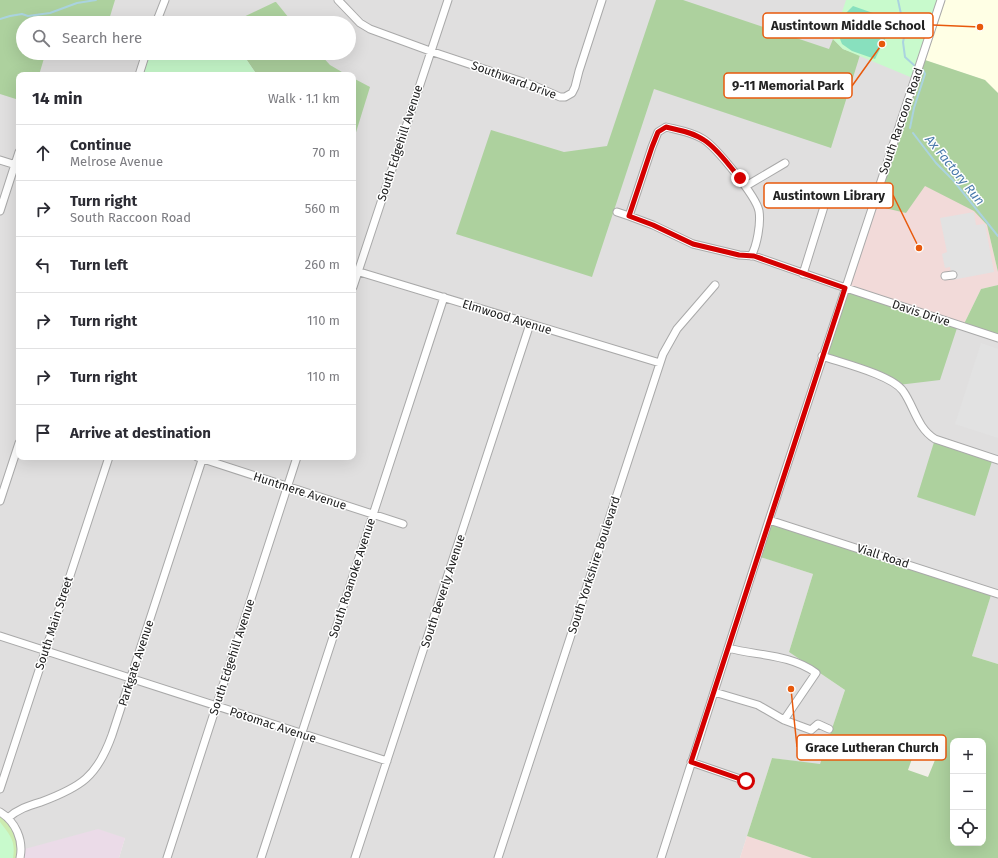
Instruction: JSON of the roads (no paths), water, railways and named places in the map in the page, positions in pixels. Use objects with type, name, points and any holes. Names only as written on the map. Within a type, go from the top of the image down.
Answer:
[{"type":"street","points":[[159,16],[165,0]]},
{"type":"street","points":[[338,0],[353,16]]},
{"type":"street","name":"South Edgehill Avenue","points":[[356,268],[448,0]]},
{"type":"street","name":"Southward Drive","points":[[430,51],[535,86],[560,97],[565,97],[572,93],[576,87],[578,71],[602,0]]},
{"type":"street","name":"South Raccoon Road","points":[[661,858],[822,356],[941,0]]},
{"type":"street","points":[[356,19],[362,25],[370,29],[430,51]]},
{"type":"street","points":[[140,72],[144,60]]},
{"type":"street","points":[[629,216],[658,132],[666,127],[683,131],[702,138],[711,144],[746,186],[759,211],[758,234],[754,251],[751,256]]},
{"type":"street","points":[[0,160],[16,166]]},
{"type":"street","points":[[746,186],[785,163]]},
{"type":"street","points":[[0,211],[16,169]]},
{"type":"street","points":[[803,274],[827,197]]},
{"type":"street","name":"Davis Drive","points":[[617,212],[653,225],[693,244],[732,254],[751,256],[998,338]]},
{"type":"street","name":"Elmwood Avenue","points":[[356,271],[660,364]]},
{"type":"street","name":"South Yorkshire Boulevard","points":[[498,858],[660,364],[667,347],[677,330],[715,285]]},
{"type":"street","name":"South Roanoke Avenue","points":[[261,858],[444,297]]},
{"type":"street","name":"South Beverly Avenue","points":[[355,858],[530,324]]},
{"type":"street","points":[[822,356],[892,380],[903,390],[922,428],[929,435],[935,439],[998,460]]},
{"type":"street","points":[[0,501],[16,452]]},
{"type":"street","name":"South Main Street","points":[[0,789],[108,460]]},
{"type":"street","name":"Parkgate Avenue","points":[[8,818],[18,810],[76,787],[94,771],[106,753],[200,460]]},
{"type":"street","name":"Huntmere Avenue","points":[[207,460],[403,524]]},
{"type":"street","name":"South Edgehill Avenue","points":[[167,858],[296,460]]},
{"type":"street","name":"Viall Road","points":[[769,520],[998,594]]},
{"type":"street","name":"Potomac Avenue","points":[[0,636],[387,761]]},
{"type":"street","points":[[728,648],[792,660],[807,666],[816,673],[784,720]]},
{"type":"street","points":[[714,692],[758,705],[784,720],[810,730],[818,724],[829,729]]},
{"type":"street","points":[[691,762],[746,781]]},
{"type":"street","points":[[0,812],[8,818],[20,838],[20,858]]},
{"type":"waterway","points":[[0,19],[22,14],[28,16],[50,13],[77,3],[96,0]]},
{"type":"waterway","name":"Ax Factory Run","points":[[898,0],[905,33],[903,42],[905,57],[915,66]]},
{"type":"waterway","name":"Ax Factory Run","points":[[910,128],[914,108],[925,74],[923,70]]},
{"type":"waterway","name":"Ax Factory Run","points":[[913,133],[936,163],[953,180],[998,236]]},
{"type":"place","name":"Austintown Middle School","points":[[980,27]]},
{"type":"place","name":"9-11 Memorial Park","points":[[882,44]]},
{"type":"place","name":"Austintown Library","points":[[919,248]]},
{"type":"place","name":"Grace Lutheran Church","points":[[791,689]]}]
